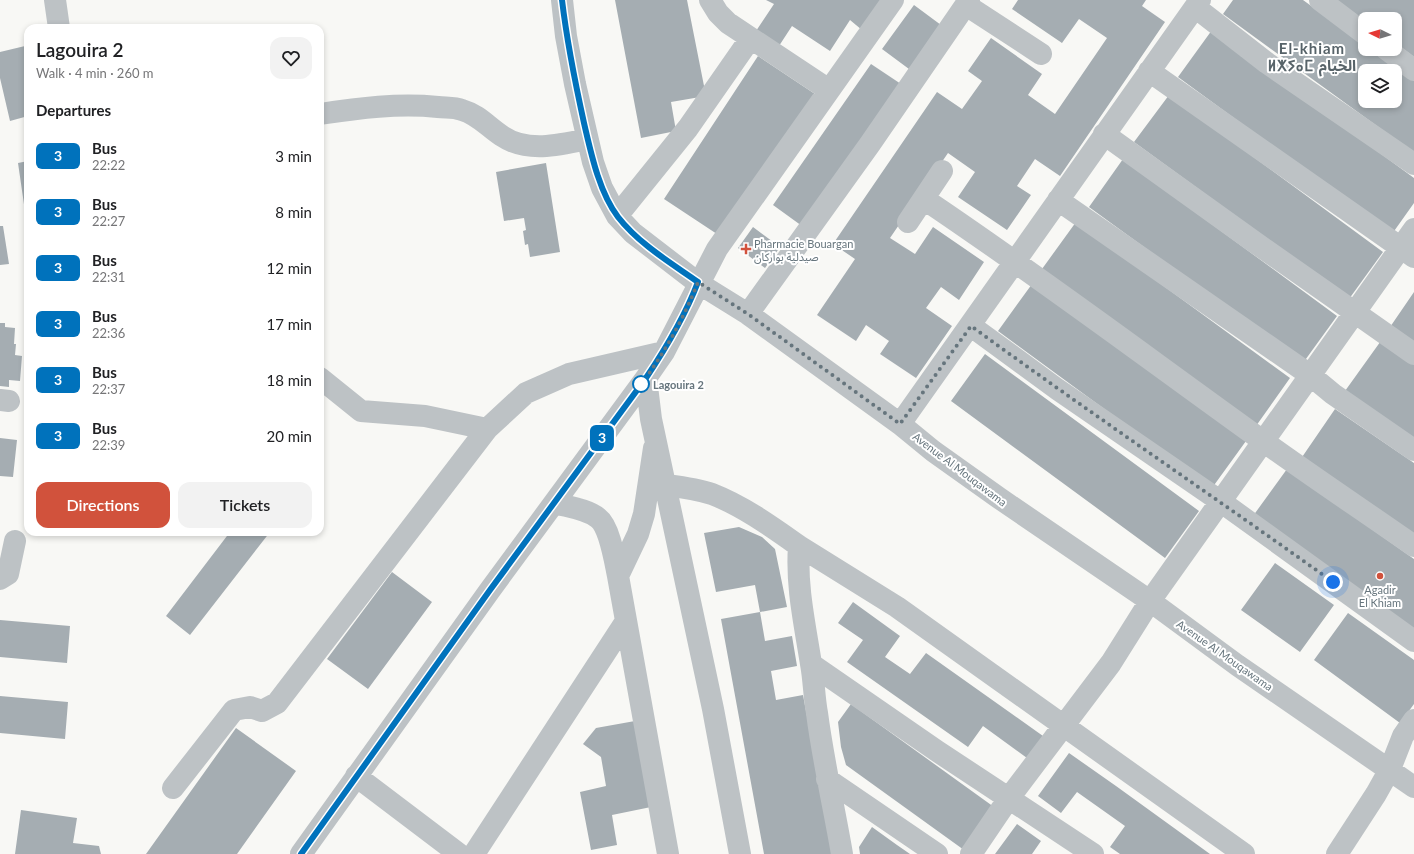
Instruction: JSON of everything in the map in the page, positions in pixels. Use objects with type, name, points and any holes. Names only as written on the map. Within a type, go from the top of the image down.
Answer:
[{"type":"street","points":[[55,0],[58,24]]},
{"type":"street","name":"Avenue Al Mouqawama","points":[[562,0],[566,36],[587,139],[602,188],[617,216],[633,233],[698,282],[748,314],[900,424],[933,451],[999,498],[1150,601],[1237,665],[1390,769],[1414,787]]},
{"type":"street","points":[[710,0],[718,13],[728,23],[829,90]]},
{"type":"street","points":[[301,854],[664,352],[690,303],[698,282],[717,249],[892,0]]},
{"type":"street","points":[[1320,0],[1358,29]]},
{"type":"street","points":[[748,314],[870,144],[967,2],[1041,54]]},
{"type":"street","points":[[900,424],[971,326],[1014,261],[1197,4],[1267,63],[1414,164]]},
{"type":"street","points":[[617,216],[688,128],[750,39]]},
{"type":"street","points":[[1395,56],[1414,70]]},
{"type":"street","points":[[1149,71],[1407,252]]},
{"type":"street","points":[[324,113],[383,106],[408,105],[452,108],[470,113],[485,122],[501,136],[511,142],[542,146],[560,145],[587,139]]},
{"type":"street","points":[[1104,134],[1414,354]]},
{"type":"street","points":[[908,222],[942,171]]},
{"type":"street","points":[[924,199],[1170,372],[1263,441],[1414,546]]},
{"type":"street","points":[[1058,200],[1310,375],[1333,394],[1414,450]]},
{"type":"street","points":[[971,854],[1009,798],[1111,663],[1150,601],[1354,311],[1407,252],[1414,229]]},
{"type":"street","points":[[971,326],[1057,389],[1220,501],[1414,641]]},
{"type":"street","points":[[172,788],[234,710],[250,707],[262,711],[277,703],[487,429],[526,393],[569,374],[664,352]]},
{"type":"street","points":[[646,378],[651,419],[656,435],[713,709],[740,854]]},
{"type":"street","points":[[324,381],[361,411],[425,416],[487,429]]},
{"type":"street","points":[[618,576],[638,534],[644,514],[656,435]]},
{"type":"street","points":[[666,485],[712,494],[758,519],[897,607],[1065,725],[1244,854]]},
{"type":"street","points":[[554,503],[585,512],[598,518],[607,534],[618,576],[668,854]]},
{"type":"street","points":[[0,579],[8,574],[15,541]]},
{"type":"street","points":[[799,546],[798,566],[805,632],[827,779],[842,854]]},
{"type":"street","points":[[474,854],[626,621]]},
{"type":"street","points":[[811,664],[1093,854]]},
{"type":"street","points":[[1337,854],[1376,794],[1390,769],[1403,736],[1414,720]]},
{"type":"street","points":[[356,776],[459,854]]},
{"type":"street","points":[[827,779],[937,854]]},
{"type":"building","points":[[615,0],[687,0],[706,96],[671,102],[676,131],[641,138]]},
{"type":"building","points":[[766,0],[883,0],[862,30],[850,20],[830,51],[792,26],[777,49],[754,34],[774,4]]},
{"type":"building","points":[[1018,0],[1146,0],[1142,6],[1165,22],[1060,176],[1035,159],[1017,186],[1031,195],[1007,230],[958,197],[975,172],[948,153],[890,238],[915,254],[933,227],[984,262],[959,300],[941,287],[926,308],[952,326],[916,378],[880,354],[889,341],[866,325],[856,341],[817,315],[855,259],[833,244],[937,92],[962,109],[982,81],[968,71],[991,38],[1042,74],[1028,95],[1055,114],[1107,38],[1079,19],[1062,43],[1012,9]]},
{"type":"building","points":[[1233,0],[1303,0],[1358,40],[1358,56],[1380,56],[1391,64],[1358,64],[1358,108],[1402,108],[1402,72],[1414,81],[1414,153],[1223,14]]},
{"type":"building","points":[[1336,0],[1414,0],[1414,57],[1402,48],[1402,12],[1358,12],[1358,16]]},
{"type":"building","points":[[914,5],[941,25],[909,69],[882,49]]},
{"type":"building","points":[[1212,30],[1414,178],[1414,203],[1392,234],[1178,77]]},
{"type":"building","points":[[24,46],[24,117],[10,121],[0,78],[0,52]]},
{"type":"building","points":[[758,56],[818,96],[723,238],[664,199]]},
{"type":"building","points":[[871,64],[901,84],[802,226],[773,205]]},
{"type":"building","points":[[1169,95],[1383,252],[1349,299],[1134,142]]},
{"type":"building","points":[[1123,159],[1337,316],[1303,363],[1089,207]]},
{"type":"building","points":[[24,162],[24,204],[18,163]]},
{"type":"building","points":[[546,163],[560,252],[530,257],[528,244],[525,245],[523,231],[526,230],[524,218],[504,221],[496,172]]},
{"type":"building","points":[[1076,222],[1290,378],[1256,426],[1042,269]]},
{"type":"building","points":[[0,226],[3,226],[9,264],[0,265]]},
{"type":"building","points":[[753,227],[780,247],[765,268],[738,248]]},
{"type":"building","points":[[1032,284],[1246,441],[1212,488],[998,331]]},
{"type":"building","points":[[1414,292],[1414,348],[1388,330]]},
{"type":"building","points":[[0,323],[5,323],[5,327],[15,328],[15,355],[22,356],[20,381],[9,380],[9,387],[0,386]]},
{"type":"building","points":[[1383,338],[1414,359],[1414,440],[1345,391]]},
{"type":"building","points":[[985,354],[1199,511],[1165,558],[951,401]]},
{"type":"building","points":[[1335,409],[1414,463],[1414,543],[1298,463]]},
{"type":"building","points":[[0,438],[17,440],[13,477],[0,476]]},
{"type":"building","points":[[1287,469],[1414,559],[1414,631],[1253,516]]},
{"type":"building","points":[[739,527],[762,537],[775,549],[787,607],[760,612],[755,585],[716,592],[704,533]]},
{"type":"building","points":[[227,536],[267,536],[190,635],[166,616]]},
{"type":"building","points":[[1275,563],[1334,605],[1300,652],[1241,610]]},
{"type":"building","points":[[392,572],[432,602],[368,689],[327,659]]},
{"type":"building","points":[[853,602],[900,636],[885,657],[910,674],[926,653],[1043,736],[1027,758],[983,726],[968,747],[847,662],[863,640],[838,623]]},
{"type":"building","points":[[760,612],[765,641],[792,636],[797,666],[771,671],[776,700],[803,695],[833,854],[764,854],[721,619]]},
{"type":"building","points":[[1348,613],[1414,660],[1414,704],[1400,723],[1314,660]]},
{"type":"building","points":[[0,620],[70,626],[67,663],[0,657]]},
{"type":"building","points":[[0,696],[68,702],[65,739],[0,733]]},
{"type":"building","points":[[851,704],[994,807],[964,850],[846,765],[841,747],[838,722]]},
{"type":"building","points":[[635,721],[651,807],[612,815],[617,845],[591,850],[580,792],[606,786],[601,757],[583,744],[596,728]]},
{"type":"building","points":[[236,728],[296,771],[237,854],[146,854]]},
{"type":"building","points":[[1069,753],[1210,854],[1120,854],[1110,847],[1125,826],[1077,792],[1061,813],[1038,796]]},
{"type":"building","points":[[21,810],[77,818],[73,843],[99,846],[101,854],[15,854]]},
{"type":"building","points":[[1017,824],[1041,841],[1032,854],[995,854]]},
{"type":"building","points":[[872,827],[910,854],[860,854],[859,847]]},
{"type":"bus line","name":"3","points":[[301,854],[490,590],[646,378],[664,352],[690,303],[698,282],[633,233],[617,216],[602,188],[587,139],[575,84],[566,36],[562,0]]},
{"type":"place","name":"Pharmacie Bouargan صيدلية بواركان","points":[[746,249]]},
{"type":"place","name":"Lagouira 2","points":[[641,384]]},
{"type":"place","name":"Agadir El Khiam","points":[[1380,576]]},
{"type":"district","name":"El-khiam ⵍⵅⵢⴰⵎ الخيام","points":[[1312,56]]},
{"type":"route","points":[[641,384],[637,390],[664,352],[690,303],[698,282],[748,314],[900,424],[971,326],[1057,389],[1220,501],[1333,582]]}]
